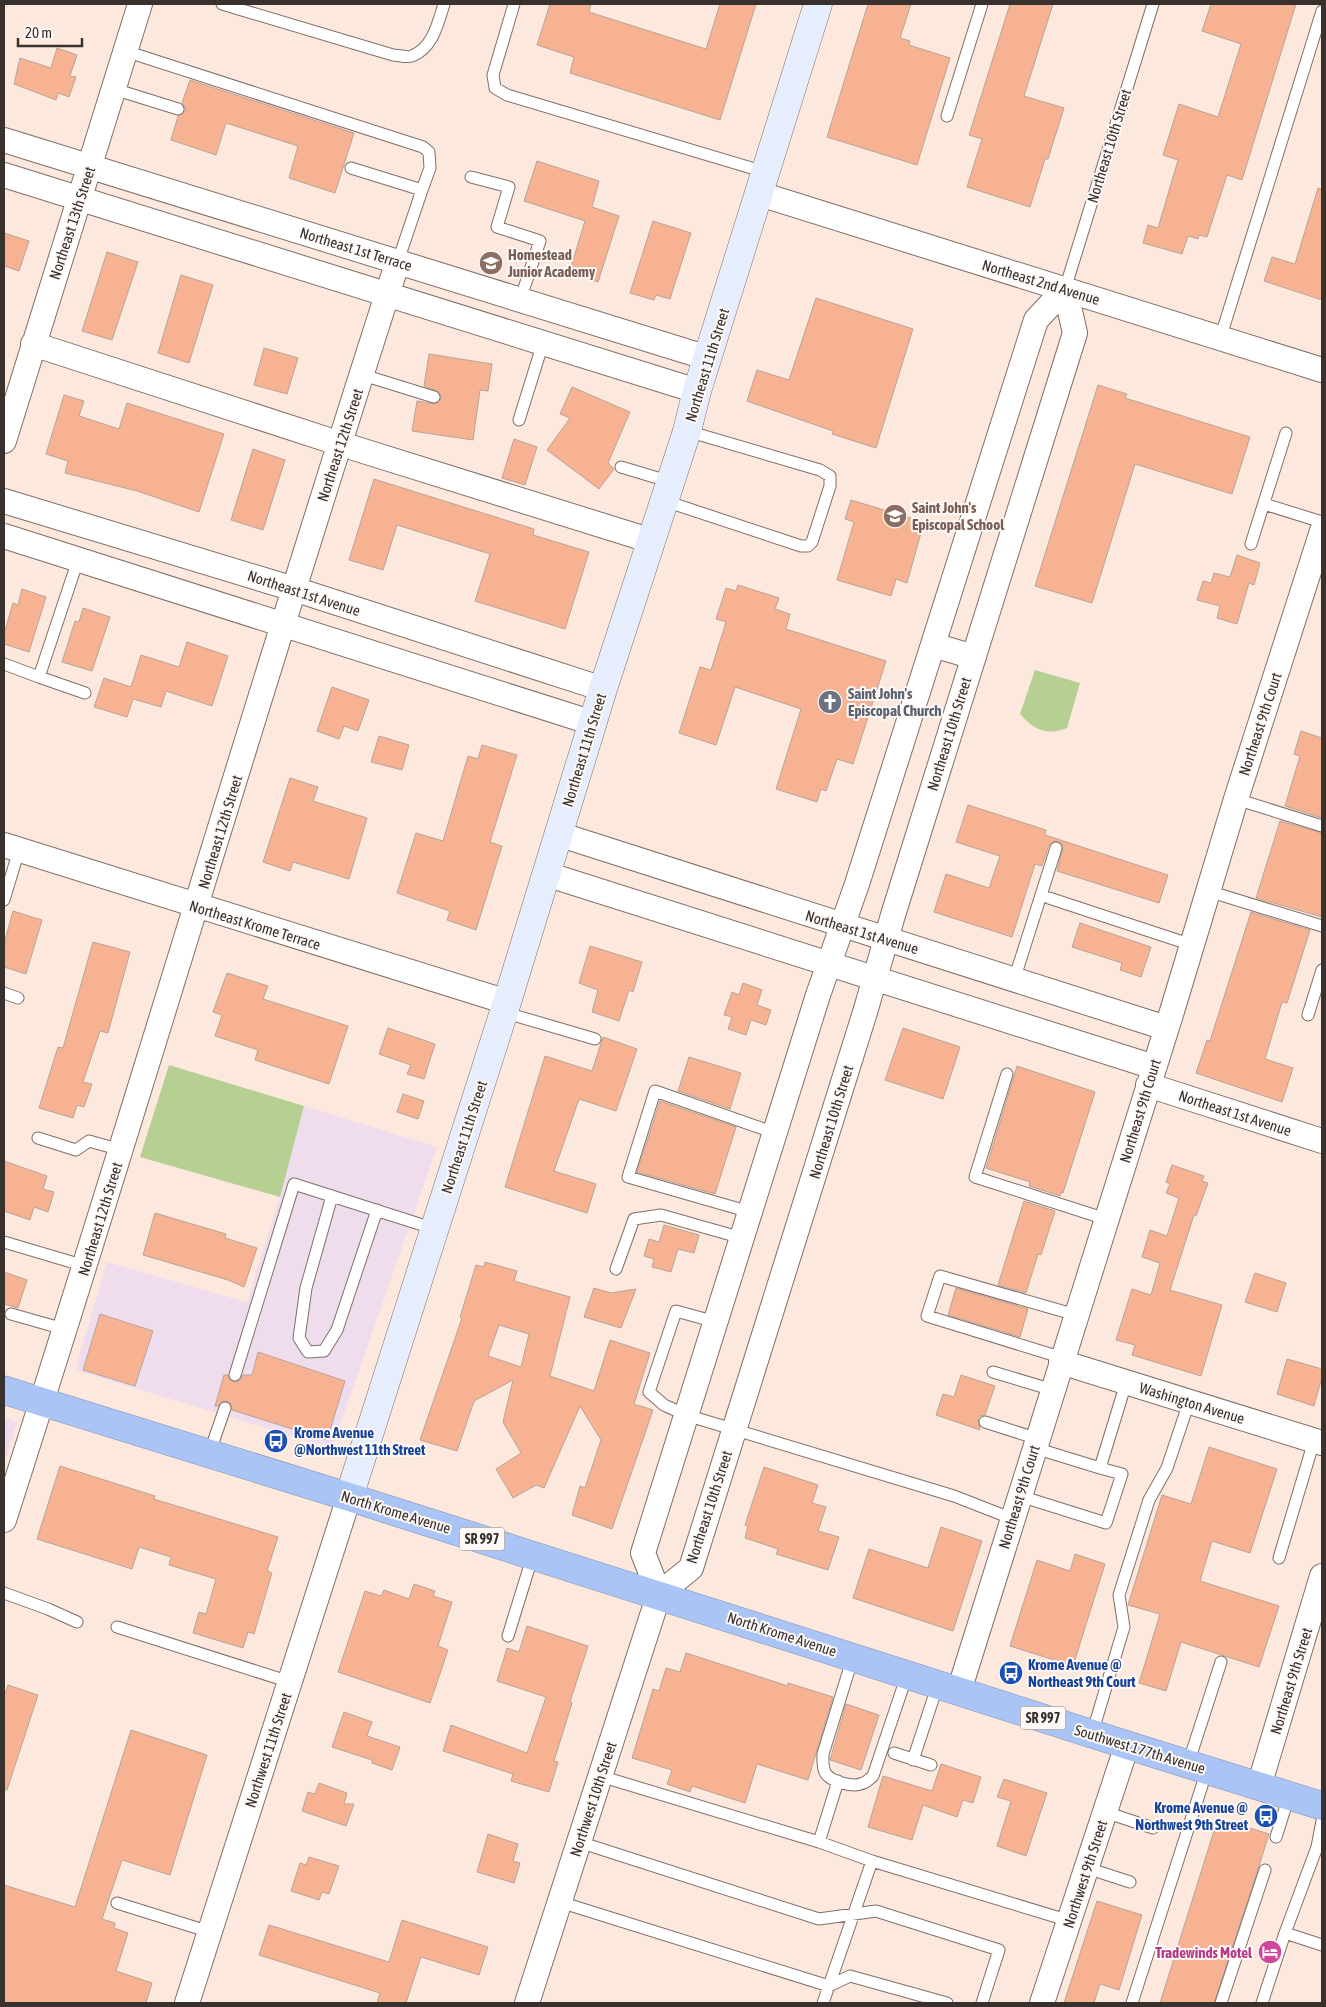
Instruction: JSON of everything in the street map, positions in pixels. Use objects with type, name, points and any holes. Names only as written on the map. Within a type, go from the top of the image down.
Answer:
[{"type":"highway","name":"North Krome Avenue","points":[[4,1390],[659,1594],[948,1687]]},
{"type":"highway","name":"Southwest 177th Avenue","points":[[948,1687],[1322,1806]]},
{"type":"street","name":"Northeast 13th Street","points":[[4,441],[140,4]]},
{"type":"street","name":"Northeast 11th Street","points":[[349,1497],[505,1007],[603,690],[668,492],[697,391],[818,4]]},
{"type":"street","name":"Northeast 1st Terrace","points":[[4,140],[708,358]]},
{"type":"street","points":[[4,175],[697,391]]},
{"type":"street","name":"Northeast 2nd Avenue","points":[[763,183],[1065,289],[1322,370]]},
{"type":"street","name":"Northeast 12th Street","points":[[4,1520],[197,907],[283,624],[398,262]]},
{"type":"street","name":"Northeast 10th Street","points":[[1065,289],[1075,333],[866,1009],[690,1568],[659,1594],[643,1553],[828,964],[933,645],[1036,320],[1065,289]]},
{"type":"street","points":[[33,344],[341,444],[652,541]]},
{"type":"street","name":"Northeast 1st Avenue","points":[[4,501],[294,589],[603,690]]},
{"type":"street","name":"Northeast 9th Court","points":[[948,1687],[1013,1519],[1236,799],[1322,531]]},
{"type":"street","points":[[4,536],[593,723]]},
{"type":"street","points":[[933,645],[974,657]]},
{"type":"street","name":"Northeast 1st Avenue","points":[[558,834],[1166,1028]]},
{"type":"street","name":"Northeast Krome Terrace","points":[[11,847],[505,1007]]},
{"type":"street","name":"Northeast 1st Avenue","points":[[546,874],[874,979],[1321,1137]]},
{"type":"street","name":"Washington Avenue","points":[[1062,1360],[1318,1442]]},
{"type":"street","name":"Northwest 11th Street","points":[[187,2003],[349,1497]]},
{"type":"street","name":"Northeast 9th Street","points":[[1259,1786],[1320,1589]]},
{"type":"street","name":"Northwest 10th Street","points":[[528,2003],[659,1594]]},
{"type":"street","name":"Northwest 9th Street","points":[[1042,2003],[1127,1745]]},
{"type":"lane","points":[[222,4],[392,55],[410,57],[426,48],[437,26],[444,4]]},
{"type":"lane","points":[[514,4],[493,75],[495,88],[507,95],[763,183]]},
{"type":"lane","points":[[946,116],[982,4]]},
{"type":"lane","name":"Northeast 10th Street","points":[[1065,289],[1153,4]]},
{"type":"lane","points":[[1316,4],[1322,6]]},
{"type":"lane","points":[[1220,339],[1322,11]]},
{"type":"lane","points":[[125,51],[423,147],[429,152],[430,168],[398,262]]},
{"type":"lane","points":[[114,89],[178,109]]},
{"type":"lane","points":[[351,168],[422,190]]},
{"type":"lane","points":[[471,177],[509,187],[497,227],[540,241],[520,300]]},
{"type":"lane","points":[[519,420],[543,343]]},
{"type":"lane","points":[[362,375],[434,397]]},
{"type":"lane","points":[[621,467],[668,492],[801,546],[808,546],[812,542],[830,486],[830,476],[820,470],[686,431]]},
{"type":"lane","points":[[1251,544],[1286,433]]},
{"type":"lane","points":[[1264,504],[1322,522]]},
{"type":"lane","points":[[39,677],[78,560]]},
{"type":"lane","points":[[4,664],[85,692]]},
{"type":"lane","points":[[1236,799],[1322,826]]},
{"type":"lane","points":[[4,900],[11,847]]},
{"type":"lane","points":[[1014,980],[1056,848]]},
{"type":"lane","points":[[1208,891],[1322,926]]},
{"type":"lane","points":[[1049,898],[1192,945]]},
{"type":"lane","points":[[1308,1015],[1322,970]]},
{"type":"lane","points":[[4,993],[18,998]]},
{"type":"lane","points":[[505,1007],[595,1040]]},
{"type":"lane","points":[[1006,1074],[975,1177],[1106,1219]]},
{"type":"lane","points":[[750,1212],[628,1177],[655,1091],[775,1133]]},
{"type":"lane","points":[[38,1138],[76,1150],[90,1141],[121,1150]]},
{"type":"lane","points":[[235,1375],[294,1184],[435,1229]]},
{"type":"lane","points":[[332,1196],[306,1288],[299,1338],[308,1352],[324,1351],[337,1330],[377,1210]]},
{"type":"lane","points":[[616,1269],[634,1219],[661,1215],[742,1238]]},
{"type":"lane","points":[[4,1242],[85,1266]]},
{"type":"lane","points":[[1062,1360],[927,1316],[940,1276],[1076,1315]]},
{"type":"lane","points":[[716,1322],[676,1311],[649,1392],[664,1405],[686,1415],[734,1431],[954,1496],[1013,1519]]},
{"type":"lane","points":[[11,1314],[64,1329]]},
{"type":"lane","points":[[993,1372],[1053,1390]]},
{"type":"lane","points":[[1100,1468],[1126,1382]]},
{"type":"lane","points":[[1092,1734],[1124,1627],[1119,1595],[1149,1500],[1167,1468],[1189,1402]]},
{"type":"lane","points":[[209,1454],[225,1408]]},
{"type":"lane","points":[[985,1422],[1100,1468],[1122,1474],[1106,1522],[1020,1496]]},
{"type":"lane","points":[[1279,1558],[1318,1442]]},
{"type":"lane","points":[[508,1636],[533,1555]]},
{"type":"lane","points":[[4,1593],[77,1622]]},
{"type":"lane","points":[[117,1627],[290,1682]]},
{"type":"lane","points":[[854,1657],[823,1754],[824,1768],[827,1775],[853,1786],[864,1783],[872,1776],[907,1674]]},
{"type":"lane","points":[[1132,2003],[1198,1767],[1221,1662]]},
{"type":"lane","points":[[913,1760],[948,1687]]},
{"type":"lane","points":[[894,1754],[930,1765]]},
{"type":"lane","points":[[600,1776],[1070,1921]]},
{"type":"lane","points":[[819,1842],[838,1781]]},
{"type":"lane","points":[[1276,1837],[1289,1796]]},
{"type":"lane","points":[[1105,1812],[1153,1828]]},
{"type":"lane","points":[[1262,2003],[1317,1847],[1322,1821]]},
{"type":"lane","points":[[579,1842],[819,1919],[876,1911],[999,1950],[982,2003]]},
{"type":"lane","points":[[823,2003],[872,1861]]},
{"type":"lane","points":[[1087,1868],[1130,1882]]},
{"type":"lane","points":[[1221,2003],[1264,1870]]},
{"type":"lane","points":[[560,1902],[829,1986],[850,1976],[947,2003]]},
{"type":"lane","points":[[117,1903],[210,1932]]},
{"type":"lane","points":[[1286,1933],[1322,1945]]},
{"type":"shaded area","points":[[304,1106],[437,1147],[332,1448],[75,1370],[107,1262],[247,1302],[280,1197]]},
{"type":"shaded area","points":[[4,1418],[17,1422],[4,1464]]},
{"type":"green space","points":[[1035,670],[1080,683],[1067,728],[1053,731],[1041,730],[1030,724],[1020,714]]},
{"type":"green space","points":[[169,1065],[304,1106],[280,1197],[140,1157]]},
{"type":"building","points":[[550,4],[591,4],[589,12],[706,49],[720,4],[756,4],[720,120],[570,73],[574,57],[537,45]]},
{"type":"building","points":[[868,4],[911,4],[900,38],[910,41],[909,45],[950,58],[917,165],[827,137]]},
{"type":"building","points":[[1010,4],[1053,4],[1024,96],[1064,108],[1030,207],[967,187],[982,139],[969,135]]},
{"type":"building","points":[[1211,4],[1296,4],[1242,180],[1227,175],[1207,237],[1199,235],[1198,239],[1188,236],[1182,254],[1143,243],[1148,225],[1158,228],[1178,160],[1163,155],[1179,104],[1218,117],[1241,44],[1202,31]]},
{"type":"building","points":[[57,48],[77,55],[70,76],[76,77],[69,97],[58,93],[56,100],[14,84],[20,58],[51,68]]},
{"type":"building","points":[[190,80],[354,133],[335,193],[289,178],[298,146],[226,123],[216,155],[171,140],[178,116],[185,112],[185,107],[182,103]]},
{"type":"building","points":[[537,161],[599,181],[592,207],[619,216],[598,282],[569,273],[585,221],[524,201]]},
{"type":"building","points":[[1318,188],[1322,189],[1322,300],[1264,281],[1272,257],[1295,264]]},
{"type":"building","points":[[653,221],[691,233],[670,299],[656,295],[654,300],[630,293]]},
{"type":"building","points":[[4,233],[29,241],[19,271],[4,266]]},
{"type":"building","points":[[107,252],[138,262],[112,340],[82,331]]},
{"type":"building","points":[[181,275],[213,285],[189,363],[158,353]]},
{"type":"building","points":[[816,298],[913,329],[876,448],[832,434],[833,431],[747,401],[757,370],[789,380]]},
{"type":"building","points":[[264,348],[298,358],[287,394],[254,385]]},
{"type":"building","points":[[429,354],[492,364],[488,391],[480,390],[473,440],[412,431],[417,401],[435,404],[441,399],[439,392],[424,386]]},
{"type":"building","points":[[1098,385],[1127,394],[1125,398],[1250,437],[1232,494],[1135,464],[1092,603],[1035,586]]},
{"type":"building","points":[[572,387],[630,412],[608,463],[614,469],[599,489],[547,450],[570,418],[560,414]]},
{"type":"building","points":[[64,395],[84,401],[79,416],[119,429],[127,403],[224,434],[199,512],[137,491],[65,473],[68,461],[46,454]]},
{"type":"building","points":[[514,439],[537,447],[525,485],[502,478]]},
{"type":"building","points":[[253,449],[285,460],[263,530],[231,520]]},
{"type":"building","points":[[374,479],[534,529],[533,535],[589,552],[565,629],[475,601],[490,554],[397,525],[383,570],[349,560]]},
{"type":"building","points":[[851,500],[924,522],[907,583],[896,579],[891,596],[837,580],[854,522],[845,519]]},
{"type":"building","points":[[1237,555],[1260,563],[1254,585],[1249,583],[1237,624],[1217,618],[1220,606],[1197,600],[1203,581],[1211,583],[1214,573],[1230,577]]},
{"type":"building","points":[[738,585],[779,598],[775,609],[790,614],[786,629],[886,661],[853,764],[837,759],[826,791],[821,789],[817,802],[776,789],[801,709],[735,687],[716,745],[679,733],[700,667],[711,670],[726,622],[716,619],[726,588],[736,591]]},
{"type":"building","points":[[22,589],[46,597],[29,652],[4,644],[4,634],[13,603],[18,605]]},
{"type":"building","points":[[83,608],[110,617],[92,671],[62,662],[75,621],[79,622]]},
{"type":"building","points":[[187,642],[228,656],[212,706],[166,691],[161,707],[133,699],[127,717],[94,707],[104,678],[131,687],[141,655],[179,667]]},
{"type":"building","points":[[332,687],[369,700],[358,731],[344,726],[339,739],[317,731]]},
{"type":"building","points":[[1301,731],[1322,738],[1322,818],[1285,806],[1300,756],[1294,754]]},
{"type":"building","points":[[379,736],[409,745],[402,770],[371,762]]},
{"type":"building","points":[[482,745],[517,755],[490,842],[502,846],[476,930],[447,920],[450,911],[397,893],[416,833],[443,841],[468,756],[478,759]]},
{"type":"building","points":[[290,778],[318,787],[313,801],[367,818],[349,879],[293,862],[290,871],[263,862]]},
{"type":"building","points":[[968,805],[1046,830],[1045,835],[1168,875],[1159,903],[1057,871],[1063,847],[1061,843],[1055,841],[1049,845],[1042,866],[1035,864],[1012,937],[934,912],[946,874],[989,888],[1000,856],[956,842]]},
{"type":"building","points":[[1280,821],[1322,833],[1322,917],[1256,898]]},
{"type":"building","points":[[13,911],[42,920],[26,974],[4,967],[4,944]]},
{"type":"building","points":[[1251,912],[1310,930],[1287,1003],[1282,1002],[1265,1059],[1293,1068],[1282,1102],[1196,1073],[1207,1040],[1210,1041]]},
{"type":"building","points":[[1080,923],[1151,947],[1141,977],[1120,970],[1122,963],[1072,947]]},
{"type":"building","points":[[93,942],[130,952],[108,1033],[100,1031],[83,1082],[92,1084],[84,1107],[77,1105],[73,1118],[39,1108],[58,1047],[63,1048]]},
{"type":"building","points":[[590,946],[642,962],[633,992],[629,990],[619,1021],[592,1012],[598,990],[579,983]]},
{"type":"building","points":[[227,973],[268,986],[263,999],[348,1026],[329,1084],[255,1060],[258,1050],[215,1036],[222,1015],[213,1012]]},
{"type":"building","points":[[743,983],[762,990],[757,1005],[771,1010],[766,1025],[751,1020],[746,1035],[728,1029],[732,1017],[724,1015],[732,992],[739,995]]},
{"type":"building","points":[[388,1028],[435,1044],[424,1079],[407,1074],[411,1065],[379,1054]]},
{"type":"building","points":[[903,1028],[960,1047],[943,1099],[885,1080]]},
{"type":"building","points":[[603,1037],[637,1049],[616,1111],[579,1099],[554,1171],[596,1184],[587,1213],[505,1187],[545,1056],[592,1071]]},
{"type":"building","points":[[689,1057],[741,1073],[730,1109],[678,1091]]},
{"type":"building","points":[[1017,1066],[1095,1092],[1063,1193],[1061,1192],[1060,1196],[1029,1186],[1030,1182],[986,1168]]},
{"type":"building","points":[[403,1094],[424,1101],[418,1119],[397,1112]]},
{"type":"building","points":[[660,1101],[736,1127],[715,1194],[637,1172]]},
{"type":"building","points":[[4,1161],[47,1176],[43,1189],[54,1192],[48,1212],[34,1207],[30,1220],[4,1211]]},
{"type":"building","points":[[1172,1165],[1204,1176],[1202,1181],[1208,1183],[1196,1216],[1194,1215],[1170,1290],[1222,1305],[1201,1376],[1132,1355],[1135,1345],[1116,1340],[1132,1289],[1151,1295],[1160,1263],[1142,1257],[1150,1230],[1167,1236],[1179,1198],[1166,1193],[1170,1184],[1166,1182]]},
{"type":"building","points":[[1024,1201],[1055,1211],[1041,1255],[1038,1254],[1026,1293],[998,1285]]},
{"type":"building","points":[[155,1213],[226,1234],[225,1238],[257,1248],[244,1287],[228,1280],[143,1255]]},
{"type":"building","points":[[664,1225],[699,1235],[694,1253],[678,1249],[671,1272],[652,1267],[654,1259],[644,1256],[649,1239],[659,1242]]},
{"type":"building","points":[[485,1262],[517,1271],[514,1281],[570,1297],[550,1376],[594,1391],[610,1340],[650,1353],[634,1404],[653,1410],[612,1529],[572,1515],[580,1486],[585,1488],[601,1440],[580,1406],[544,1488],[536,1485],[513,1498],[496,1469],[521,1453],[503,1422],[513,1380],[474,1401],[457,1451],[420,1440],[462,1318],[460,1317],[476,1265],[484,1267]],"holes":[[[499,1325],[529,1334],[521,1367],[488,1356]]]},
{"type":"building","points":[[4,1272],[27,1280],[18,1308],[4,1304]]},
{"type":"building","points":[[1255,1273],[1286,1283],[1277,1312],[1245,1302]]},
{"type":"building","points":[[594,1288],[611,1293],[636,1289],[621,1328],[584,1317]]},
{"type":"building","points":[[956,1288],[1028,1309],[1020,1337],[948,1315]]},
{"type":"building","points":[[100,1314],[153,1331],[135,1386],[83,1370]]},
{"type":"building","points":[[258,1352],[345,1381],[327,1440],[232,1410],[231,1404],[227,1401],[215,1406],[224,1375],[228,1375],[230,1380],[236,1382],[243,1375],[252,1375]]},
{"type":"building","points":[[1287,1359],[1322,1369],[1322,1377],[1314,1406],[1277,1394]]},
{"type":"building","points":[[961,1375],[995,1386],[985,1415],[980,1416],[978,1419],[980,1430],[936,1415],[943,1394],[954,1397]]},
{"type":"building","points":[[1209,1447],[1277,1469],[1250,1553],[1212,1541],[1200,1581],[1279,1606],[1259,1667],[1181,1642],[1166,1691],[1139,1683],[1160,1614],[1128,1605],[1162,1495],[1191,1504]]},
{"type":"building","points":[[60,1466],[155,1496],[154,1499],[278,1537],[267,1571],[272,1573],[254,1634],[248,1632],[243,1648],[193,1633],[199,1612],[206,1614],[216,1579],[169,1565],[171,1557],[139,1547],[132,1569],[37,1539]]},
{"type":"building","points":[[764,1467],[818,1485],[812,1503],[826,1507],[818,1531],[839,1537],[828,1570],[776,1554],[778,1549],[745,1538],[748,1526],[745,1525]]},
{"type":"building","points":[[941,1527],[982,1541],[953,1631],[853,1598],[869,1549],[928,1568]]},
{"type":"building","points":[[1075,1554],[1105,1564],[1073,1666],[1010,1646],[1037,1560],[1070,1571]]},
{"type":"building","points":[[414,1584],[435,1591],[433,1596],[452,1602],[438,1646],[448,1650],[430,1703],[338,1672],[365,1591],[381,1596],[384,1590],[409,1599]]},
{"type":"building","points":[[527,1626],[588,1646],[554,1761],[558,1762],[549,1792],[511,1781],[513,1774],[443,1751],[451,1725],[527,1753],[546,1697],[497,1681],[507,1648],[519,1652]]},
{"type":"building","points":[[686,1653],[788,1686],[788,1683],[833,1697],[808,1780],[757,1764],[745,1803],[692,1786],[690,1792],[667,1784],[672,1770],[632,1758],[653,1689],[659,1691],[666,1668],[680,1672]]},
{"type":"building","points":[[8,1685],[38,1695],[7,1790],[4,1790],[4,1697]]},
{"type":"building","points":[[846,1704],[879,1715],[861,1770],[830,1760]]},
{"type":"building","points":[[344,1712],[372,1722],[367,1736],[400,1747],[392,1770],[372,1763],[372,1760],[332,1747]]},
{"type":"building","points":[[131,1730],[207,1755],[170,1875],[122,1860],[102,1919],[115,1923],[114,1928],[128,1933],[116,1971],[152,1983],[146,2003],[4,2003],[4,1885],[75,1907]]},
{"type":"building","points":[[941,1764],[981,1777],[973,1803],[963,1800],[957,1817],[923,1805],[912,1840],[868,1827],[883,1776],[932,1791]]},
{"type":"building","points":[[1004,1779],[1047,1793],[1026,1856],[997,1846],[1011,1801],[997,1797]]},
{"type":"building","points":[[319,1783],[347,1793],[344,1804],[354,1804],[346,1826],[302,1811],[308,1792],[315,1794]]},
{"type":"building","points":[[1218,1818],[1269,1834],[1259,1866],[1214,2003],[1160,2003]]},
{"type":"building","points":[[488,1834],[518,1844],[513,1861],[520,1863],[514,1883],[477,1872]]},
{"type":"building","points":[[309,1857],[339,1866],[329,1894],[322,1892],[319,1900],[291,1891],[300,1863],[306,1865]]},
{"type":"building","points":[[1097,1901],[1142,1915],[1119,1990],[1100,1984],[1094,2003],[1064,2003]]},
{"type":"building","points":[[402,1920],[488,1947],[479,1975],[421,1957],[406,2003],[377,2003],[380,1993],[259,1955],[269,1925],[389,1962]]},
{"type":"place","name":"Homestead Junior Academy","points":[[491,263]]},
{"type":"place","name":"Saint John's Episcopal School","points":[[895,516]]},
{"type":"place","name":"Saint John's Episcopal Church","points":[[830,702]]},
{"type":"place","name":"Krome Avenue @Northwest 11th Street","points":[[276,1441]]},
{"type":"place","name":"Krome Avenue @ Northeast 9th Court","points":[[1011,1673]]},
{"type":"place","name":"Krome Avenue @ Northwest 9th Street","points":[[1266,1816]]},
{"type":"place","name":"Tradewinds Motel","points":[[1270,1952]]}]
